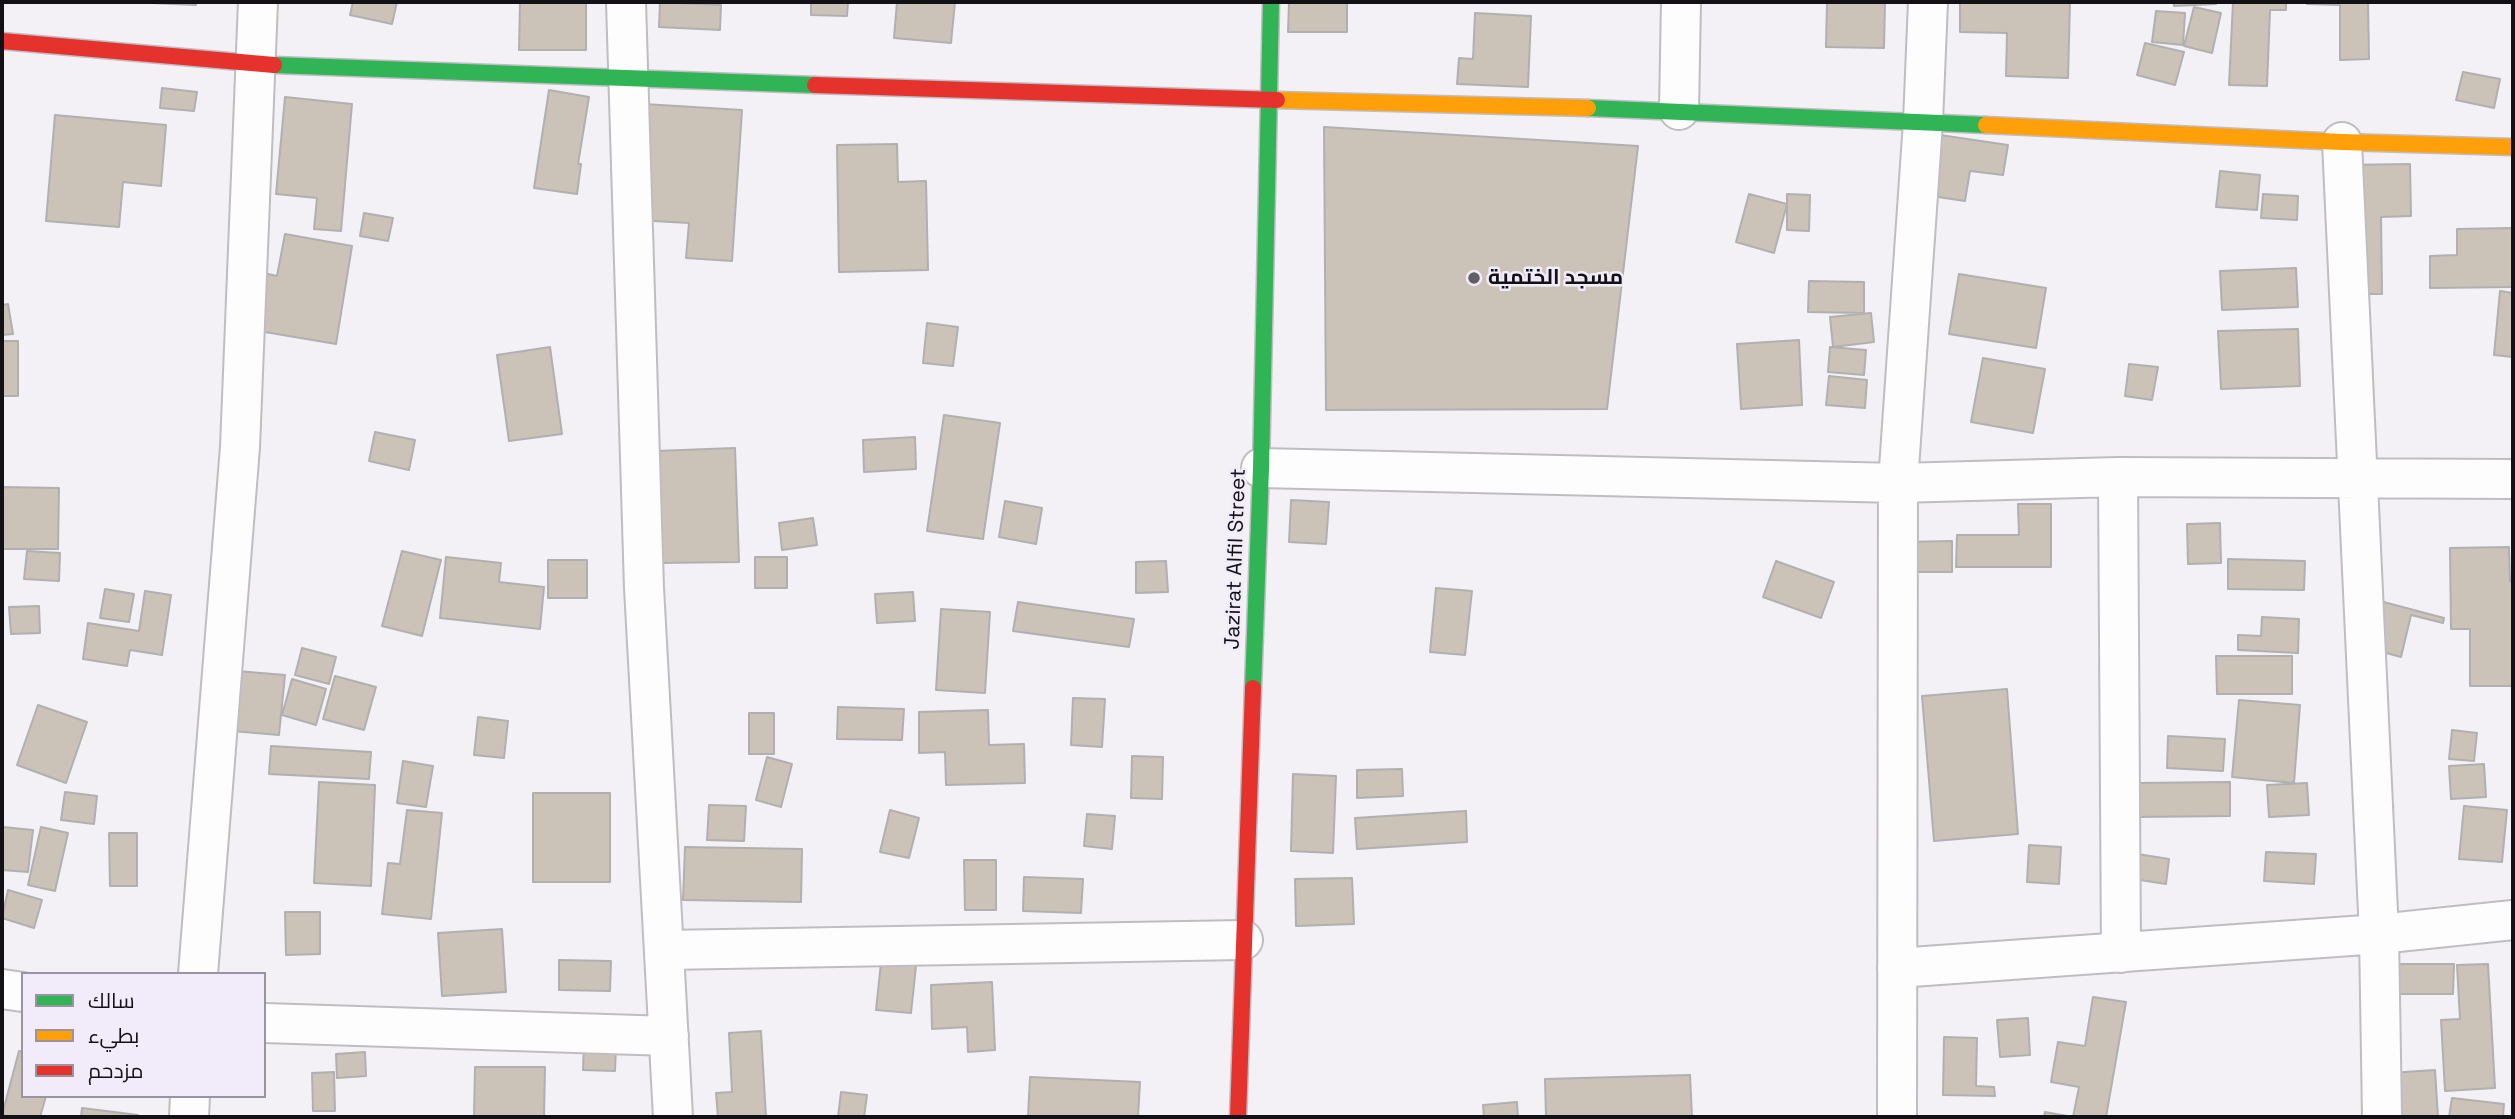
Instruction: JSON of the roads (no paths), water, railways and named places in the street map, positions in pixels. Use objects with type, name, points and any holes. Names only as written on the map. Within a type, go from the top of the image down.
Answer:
[{"type":"street","points":[[198,972],[240,447],[258,2]]},
{"type":"street","points":[[626,2],[644,588],[673,1117]]},
{"type":"street","name":"Jazirat Alfil Street","points":[[1238,1117],[1261,468],[1271,2]]},
{"type":"street","points":[[1679,110],[1681,2]]},
{"type":"street","points":[[1898,1117],[1898,482],[1923,122],[1928,2]]},
{"type":"street","points":[[2,41],[256,64],[1270,100],[1679,110],[2342,142],[2513,147]]},
{"type":"street","points":[[2342,142],[2379,934],[2382,1117]]},
{"type":"street","points":[[1261,468],[1898,482],[2118,477],[2513,479]]},
{"type":"street","points":[[2118,477],[2121,953]]},
{"type":"street","points":[[1897,968],[2379,934],[2513,920]]},
{"type":"street","points":[[665,950],[1243,940]]},
{"type":"street","points":[[2,989],[21,992]]},
{"type":"street","points":[[266,1023],[669,1036]]},
{"type":"street","points":[[189,1117],[190,1098]]},
{"type":"place","name":"مسجد الختمية","points":[[1474,278]]}]
